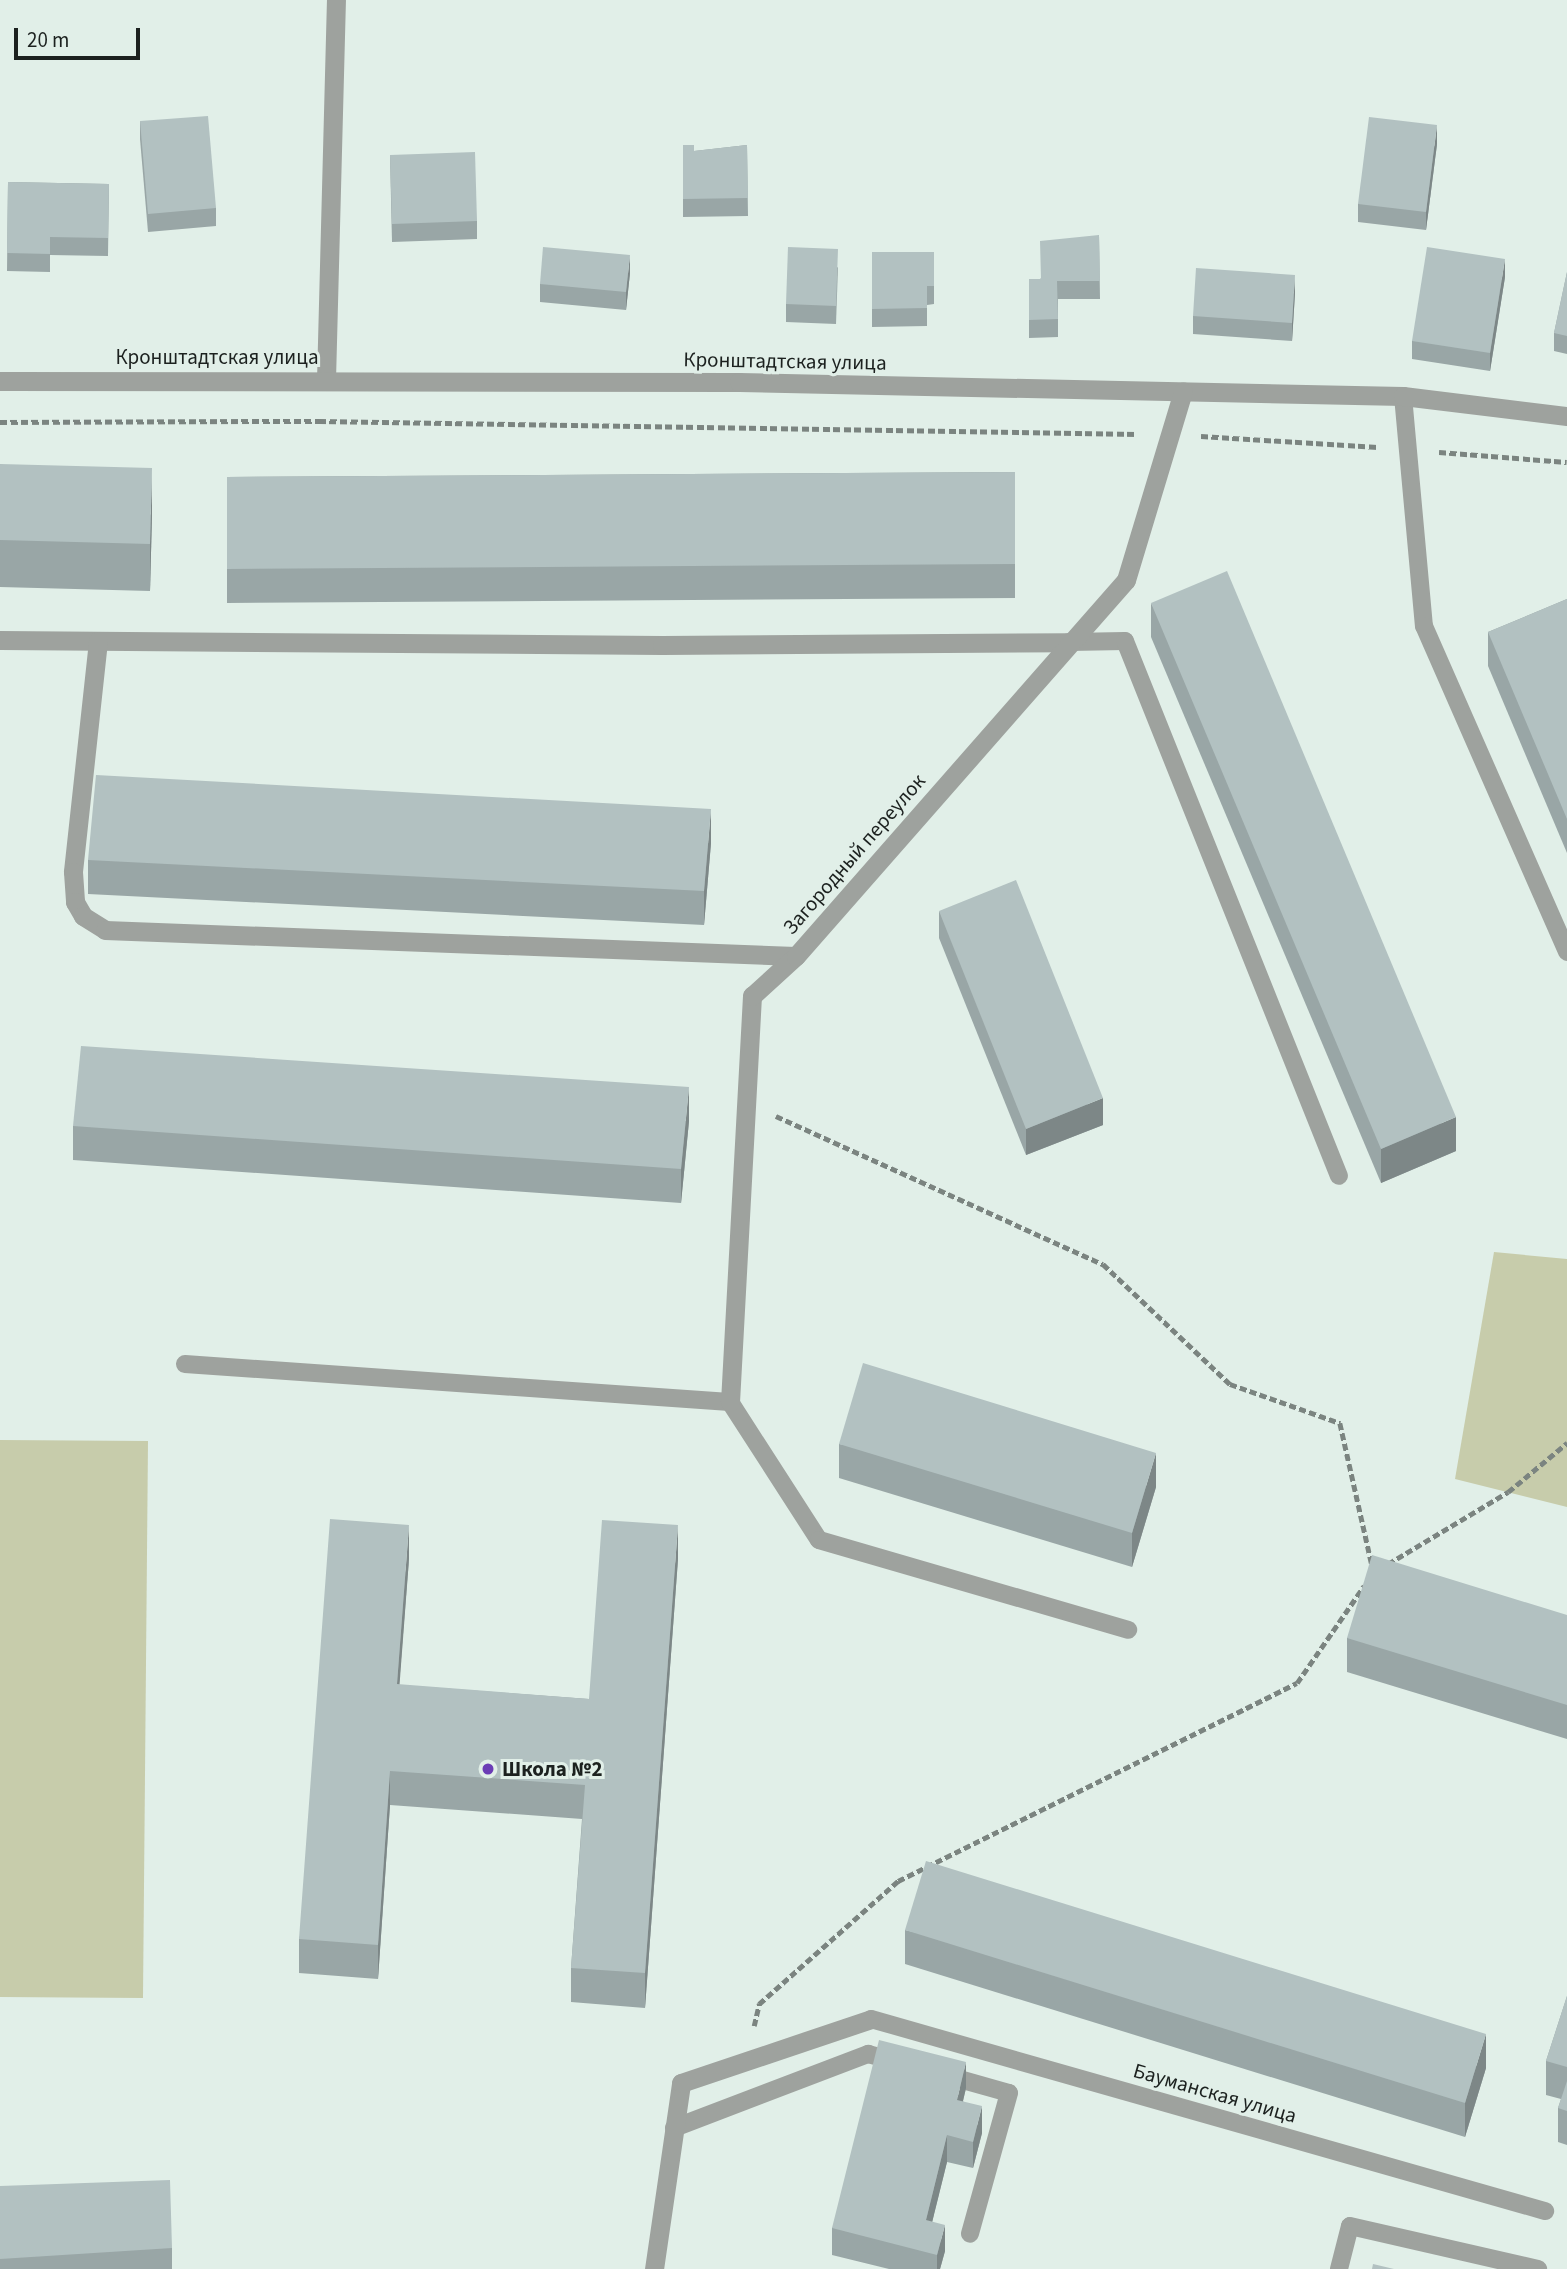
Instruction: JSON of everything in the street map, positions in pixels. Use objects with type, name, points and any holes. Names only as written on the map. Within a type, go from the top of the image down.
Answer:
[{"type":"street","points":[[326,380],[336,0]]},
{"type":"street","name":"Кронштадтская улица","points":[[0,381],[326,380],[1182,391],[1404,396],[1567,416]]},
{"type":"street","name":"Загородный переулок","points":[[730,1402],[752,996],[796,956],[1126,580],[1182,391]]},
{"type":"street","points":[[0,640],[662,645],[1069,642]]},
{"type":"street","points":[[97,641],[72,872],[75,902],[83,916],[105,930],[796,956]]},
{"type":"street","points":[[654,2269],[681,2083],[871,2019]]},
{"type":"lane","points":[[1404,396],[1424,626],[1567,951]]},
{"type":"lane","points":[[1069,642],[1125,641],[1339,1176]]},
{"type":"lane","points":[[185,1364],[730,1402],[819,1540],[1128,1630]]},
{"type":"lane","name":"Бауманская улица","points":[[871,2019],[1545,2211]]},
{"type":"lane","points":[[674,2128],[868,2054],[1009,2093],[971,2234]]},
{"type":"lane","points":[[1339,2269],[1350,2226],[1538,2269]]},
{"type":"path","points":[[0,422],[319,421],[1169,434],[1567,462]]},
{"type":"path","points":[[747,1102],[1103,1264],[1230,1384],[1340,1423],[1374,1573],[1508,1492],[1567,1443]]},
{"type":"path","points":[[747,2061],[759,2004],[898,1881],[1297,1683],[1366,1584]]},
{"type":"green space","points":[[1494,1252],[1567,1259],[1567,1507],[1455,1479]]},
{"type":"green space","points":[[0,1440],[148,1441],[143,1998],[0,1997]]},
{"type":"building","points":[[208,116],[216,208],[148,214],[140,121]]},
{"type":"building","points":[[1369,117],[1437,125],[1426,212],[1358,204]]},
{"type":"building","points":[[683,145],[694,145],[694,151],[747,145],[748,198],[683,199]]},
{"type":"building","points":[[475,152],[477,221],[392,224],[390,155]]},
{"type":"building","points":[[8,182],[109,184],[108,238],[50,237],[50,254],[7,253]]},
{"type":"building","points":[[1099,235],[1100,281],[1057,281],[1058,319],[1029,320],[1029,279],[1041,279],[1040,241]]},
{"type":"building","points":[[543,247],[630,255],[626,292],[540,284]]},
{"type":"building","points":[[788,247],[838,249],[836,306],[786,304]]},
{"type":"building","points":[[1427,247],[1505,259],[1490,353],[1412,341]]},
{"type":"building","points":[[872,252],[934,252],[934,286],[927,286],[927,308],[872,309]]},
{"type":"building","points":[[1196,268],[1295,275],[1292,323],[1193,316]]},
{"type":"building","points":[[1567,272],[1567,336],[1554,333]]},
{"type":"building","points":[[0,464],[152,468],[150,544],[0,540]]},
{"type":"building","points":[[1015,472],[1015,564],[227,569],[227,477]]},
{"type":"building","points":[[1227,571],[1456,1117],[1381,1149],[1151,603]]},
{"type":"building","points":[[1567,599],[1567,819],[1488,632]]},
{"type":"building","points":[[96,775],[711,809],[704,891],[88,860]]},
{"type":"building","points":[[1016,880],[1103,1098],[1026,1129],[939,911]]},
{"type":"building","points":[[81,1046],[689,1087],[681,1169],[73,1126]]},
{"type":"building","points":[[863,1363],[1156,1453],[1132,1533],[839,1444]]},
{"type":"building","name":"Школа №2","points":[[330,1519],[409,1525],[397,1684],[589,1699],[602,1520],[678,1525],[645,1973],[571,1968],[585,1785],[390,1771],[378,1945],[299,1939]]},
{"type":"building","points":[[1372,1555],[1567,1615],[1567,1705],[1347,1638]]},
{"type":"building","points":[[926,1861],[1486,2034],[1465,2103],[905,1930]]},
{"type":"building","points":[[1567,1996],[1567,2067],[1546,2061]]},
{"type":"building","points":[[879,2040],[966,2062],[957,2100],[982,2106],[973,2142],[947,2135],[926,2220],[945,2225],[937,2255],[832,2228]]},
{"type":"building","points":[[1567,2081],[1567,2111],[1558,2108]]},
{"type":"building","points":[[170,2180],[172,2248],[0,2259],[0,2186]]},
{"type":"building","points":[[1373,2264],[1394,2269],[1372,2269]]},
{"type":"place","name":"Школа №2","points":[[488,1769]]}]
